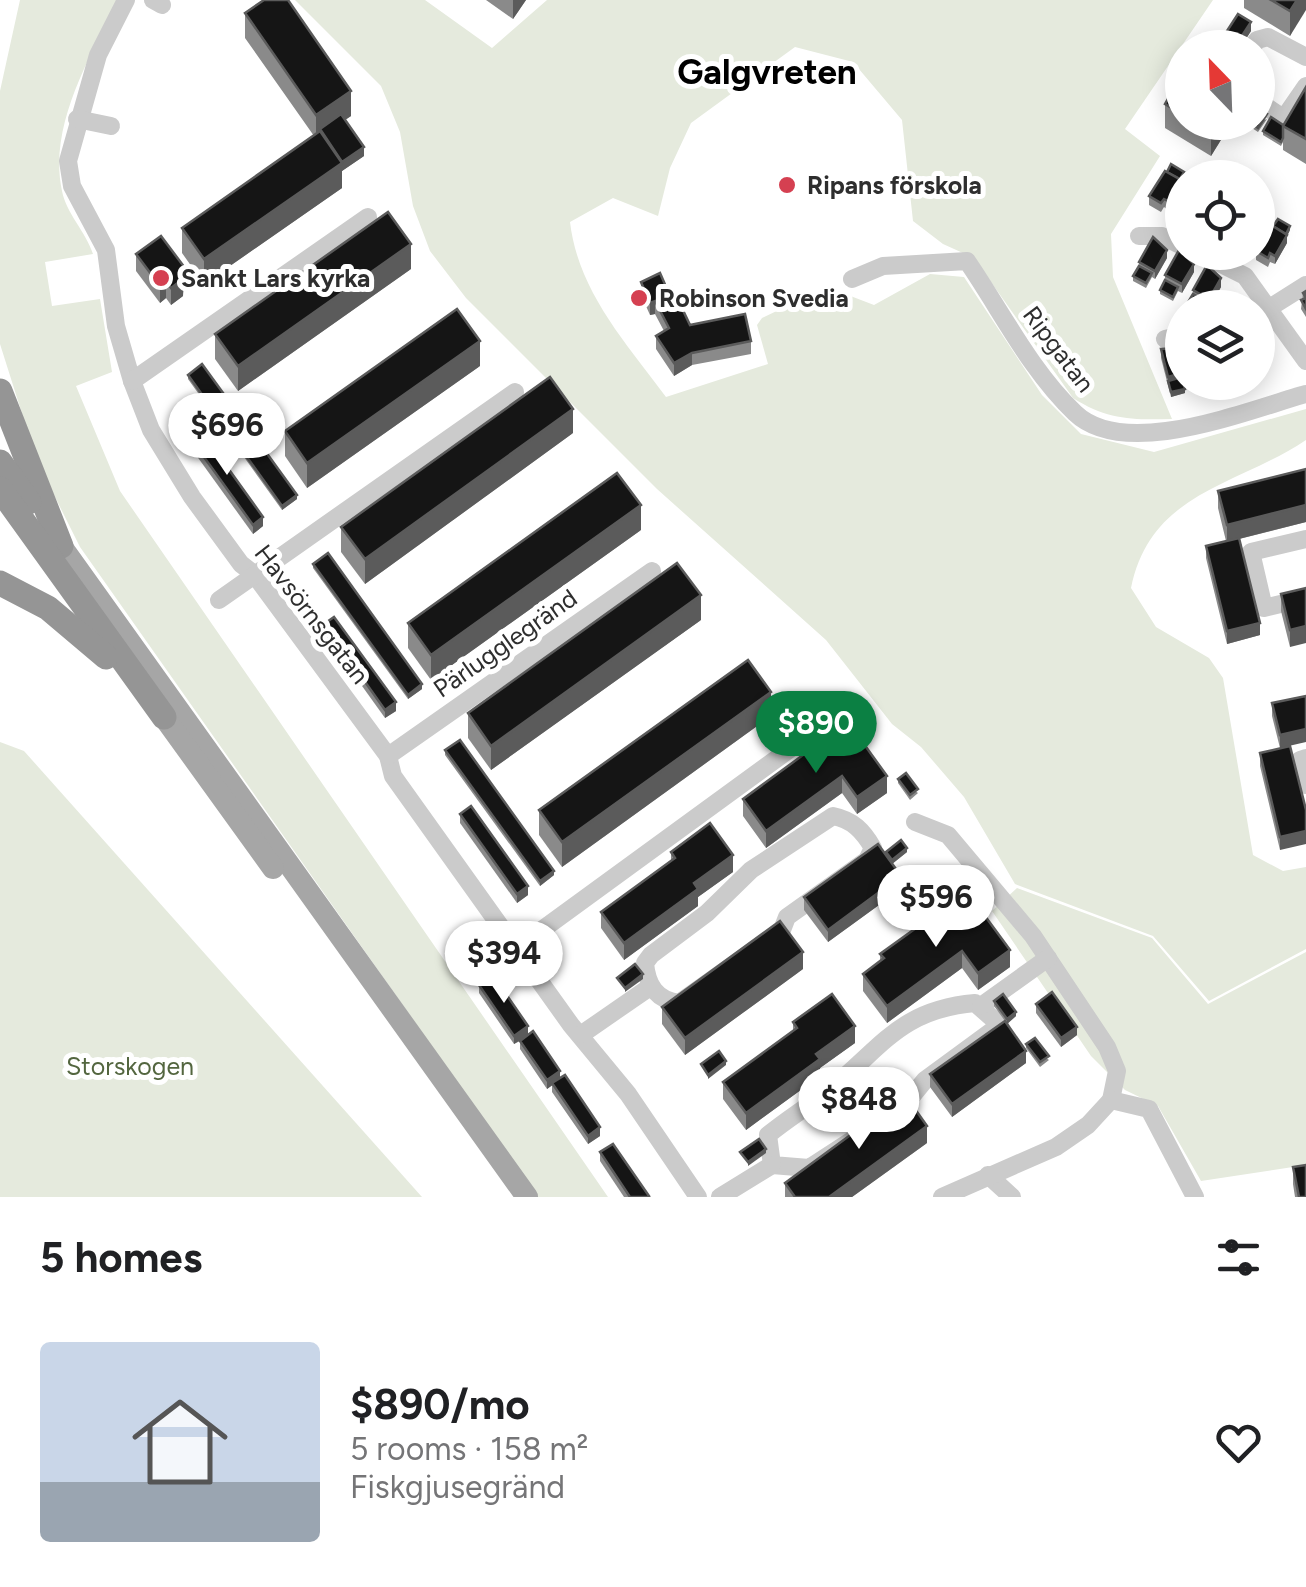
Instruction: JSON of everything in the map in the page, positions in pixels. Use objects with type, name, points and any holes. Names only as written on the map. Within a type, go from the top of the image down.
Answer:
[{"type":"highway","points":[[0,391],[62,546]]},
{"type":"highway","points":[[0,462],[62,546]]},
{"type":"highway","points":[[0,489],[164,717]]},
{"type":"highway","points":[[0,583],[48,608],[84,636],[164,717]]},
{"type":"main road","points":[[62,546],[527,1197]]},
{"type":"main road","points":[[164,717],[509,1197]]},
{"type":"street","name":"Havsörnsgatan","points":[[126,0],[98,55],[77,118],[68,161],[72,186],[106,250],[116,326],[132,382],[168,461],[241,564],[254,574],[388,756],[392,776],[698,1197]]},
{"type":"street","points":[[1275,41],[1306,58]]},
{"type":"street","points":[[1275,113],[1286,114],[1306,86]]},
{"type":"street","points":[[77,118],[111,126]]},
{"type":"street","points":[[132,382],[368,217]]},
{"type":"street","points":[[1139,236],[1165,238]]},
{"type":"street","name":"Ripgatan","points":[[852,279],[883,266],[967,261],[1030,360],[1077,416],[1112,432],[1146,434],[1306,394]]},
{"type":"street","points":[[1233,270],[1245,276],[1252,290]]},
{"type":"street","points":[[1275,304],[1306,285]]},
{"type":"street","points":[[1275,326],[1306,361]]},
{"type":"street","points":[[218,600],[514,392]]},
{"type":"street","points":[[1306,539],[1250,552],[1264,608],[1306,598]]},
{"type":"street","name":"Pärlugglegränd","points":[[388,756],[652,572]]},
{"type":"street","points":[[517,948],[805,738]]},
{"type":"street","points":[[1306,758],[1300,760],[1306,786]]},
{"type":"street","points":[[832,816],[846,818],[864,832],[873,848],[867,860],[787,917],[782,930],[679,1003],[666,1001],[650,986],[646,963],[650,955],[708,913],[751,870],[832,816]]},
{"type":"street","points":[[915,822],[948,835],[1048,958],[1107,1047],[1116,1071],[1111,1100],[1088,1125],[1056,1148],[942,1197]]},
{"type":"street","points":[[772,1164],[768,1135],[830,1090],[901,1025],[939,1005],[981,1006],[1048,958]]},
{"type":"street","points":[[582,1034],[650,986]]},
{"type":"street","points":[[720,1197],[772,1164],[809,1168],[903,1106],[925,1080],[1000,1025],[981,1006]]},
{"type":"street","points":[[1111,1100],[1149,1108],[1196,1197]]},
{"type":"street","points":[[988,1176],[1012,1197]]},
{"type":"green space","points":[[20,0],[117,0],[74,93],[61,142],[59,166],[64,199],[93,254],[45,262],[52,306],[100,299],[112,372],[76,386],[120,491],[608,1197],[538,1197],[80,547],[37,461],[0,344],[0,91]]},
{"type":"green space","points":[[295,0],[425,0],[492,48],[547,0],[1213,0],[1193,30],[1165,30],[1165,70],[1125,129],[1160,156],[1111,234],[1113,277],[1172,419],[1121,417],[1097,411],[1073,398],[974,258],[943,244],[913,221],[902,120],[853,62],[795,47],[691,123],[670,168],[658,216],[613,198],[570,222],[593,293],[666,397],[768,364],[757,325],[762,318],[827,287],[874,305],[930,274],[964,277],[1042,395],[1081,434],[1154,452],[1306,409],[1306,440],[1177,511],[1157,531],[1141,556],[1131,588],[1156,627],[1209,658],[1223,678],[1253,855],[1283,871],[1306,867],[1306,949],[1209,1001],[1153,936],[1015,884],[964,797],[921,747],[892,724],[826,640],[657,489],[466,298],[430,251],[413,206],[400,132],[381,86]]},
{"type":"green space","name":"Storskogen","points":[[0,742],[24,751],[422,1197],[0,1197]]},
{"type":"green space","points":[[1017,888],[1152,938],[1208,1004],[1306,952],[1306,1165],[1201,1181],[1158,1106],[1125,1090],[1091,1056],[992,911]]},
{"type":"building","points":[[264,0],[288,0],[351,91],[316,115],[245,13]]},
{"type":"building","points":[[1271,0],[1297,0],[1290,11]]},
{"type":"building","points":[[1238,14],[1251,22],[1246,30],[1228,30]]},
{"type":"building","points":[[1306,87],[1306,139],[1283,126]]},
{"type":"building","points":[[341,114],[364,147],[342,162],[320,129]]},
{"type":"building","points":[[1275,120],[1283,125],[1281,142],[1275,138]]},
{"type":"building","points":[[320,131],[342,163],[204,259],[182,228]]},
{"type":"building","points":[[1165,171],[1165,200],[1161,203],[1149,196]]},
{"type":"building","points":[[388,212],[411,244],[238,366],[215,334]]},
{"type":"building","points":[[1278,219],[1290,226],[1286,234],[1275,227]]},
{"type":"building","points":[[1275,228],[1287,235],[1275,256]]},
{"type":"building","points":[[161,236],[185,268],[179,273],[183,279],[171,288],[166,281],[160,286],[136,254]]},
{"type":"building","points":[[1153,237],[1165,248],[1155,271],[1139,262]]},
{"type":"building","points":[[1139,266],[1152,273],[1146,283],[1133,276]]},
{"type":"building","points":[[1168,270],[1190,270],[1182,284],[1165,275]]},
{"type":"building","points":[[1204,270],[1212,270],[1221,278],[1214,290],[1193,290]]},
{"type":"building","points":[[660,273],[667,289],[672,287],[690,325],[745,314],[751,341],[692,353],[674,363],[656,336],[669,328],[655,301],[650,303],[641,282]]},
{"type":"building","points":[[1165,280],[1178,287],[1165,293],[1160,290]]},
{"type":"building","points":[[457,309],[480,341],[307,463],[285,431]]},
{"type":"building","points":[[202,364],[297,495],[282,506],[188,375]]},
{"type":"building","points":[[550,377],[573,409],[365,559],[341,527]]},
{"type":"building","points":[[202,432],[263,517],[253,525],[191,439]]},
{"type":"building","points":[[1306,469],[1306,505],[1227,525],[1218,491]]},
{"type":"building","points":[[617,473],[641,505],[431,655],[408,623]]},
{"type":"building","points":[[1239,538],[1260,623],[1227,631],[1206,546]]},
{"type":"building","points":[[328,553],[422,684],[408,695],[313,564]]},
{"type":"building","points":[[677,563],[701,595],[491,746],[468,713]]},
{"type":"building","points":[[1306,588],[1306,626],[1290,630],[1281,594]]},
{"type":"building","points":[[334,617],[396,702],[385,710],[324,624]]},
{"type":"building","points":[[748,660],[771,692],[562,842],[539,810]]},
{"type":"building","points":[[1306,696],[1306,729],[1280,735],[1272,703]]},
{"type":"building","points":[[848,722],[887,776],[857,797],[842,776],[766,831],[743,799]]},
{"type":"building","points":[[460,740],[554,871],[540,881],[445,750]]},
{"type":"building","points":[[1290,746],[1306,810],[1306,831],[1280,837],[1260,753]]},
{"type":"building","points":[[906,773],[918,789],[910,795],[898,779]]},
{"type":"building","points":[[471,806],[528,886],[517,894],[460,814]]},
{"type":"building","points":[[710,823],[733,855],[694,883],[698,889],[624,943],[601,912],[675,858],[671,852]]},
{"type":"building","points":[[901,840],[907,848],[892,860],[886,852]]},
{"type":"building","points":[[878,844],[901,876],[828,930],[804,897]]},
{"type":"building","points":[[971,897],[1010,950],[978,973],[962,951],[887,1006],[863,974],[884,958],[880,954],[948,905],[952,911]]},
{"type":"building","points":[[780,921],[803,952],[685,1038],[662,1007]]},
{"type":"building","points":[[635,964],[643,974],[625,988],[617,978]]},
{"type":"building","points":[[493,975],[528,1026],[514,1036],[479,985]]},
{"type":"building","points":[[1052,992],[1077,1027],[1061,1038],[1036,1004]]},
{"type":"building","points":[[832,994],[855,1026],[816,1054],[820,1059],[746,1113],[723,1082],[797,1028],[793,1022]]},
{"type":"building","points":[[1003,994],[1016,1012],[1007,1019],[994,1001]]},
{"type":"building","points":[[1005,1021],[1026,1051],[952,1104],[930,1074]]},
{"type":"building","points":[[533,1031],[560,1071],[547,1080],[520,1041]]},
{"type":"building","points":[[1035,1038],[1049,1056],[1040,1062],[1026,1044]]},
{"type":"building","points":[[719,1051],[726,1061],[708,1075],[701,1064]]},
{"type":"building","points":[[565,1075],[600,1127],[588,1136],[552,1083]]},
{"type":"building","points":[[905,1095],[927,1126],[829,1197],[795,1197],[785,1183]]},
{"type":"building","points":[[759,1139],[766,1149],[748,1162],[740,1152]]},
{"type":"building","points":[[613,1144],[649,1196],[630,1197],[600,1152]]},
{"type":"building","points":[[1306,1165],[1306,1197],[1299,1197],[1293,1167]]},
{"type":"place","name":"Ripans förskola","points":[[787,185]]},
{"type":"place","name":"Sankt Lars kyrka","points":[[161,278]]},
{"type":"place","name":"Robinson Svedia","points":[[639,298]]},
{"type":"district","name":"Galgvreten","points":[[767,72]]}]
